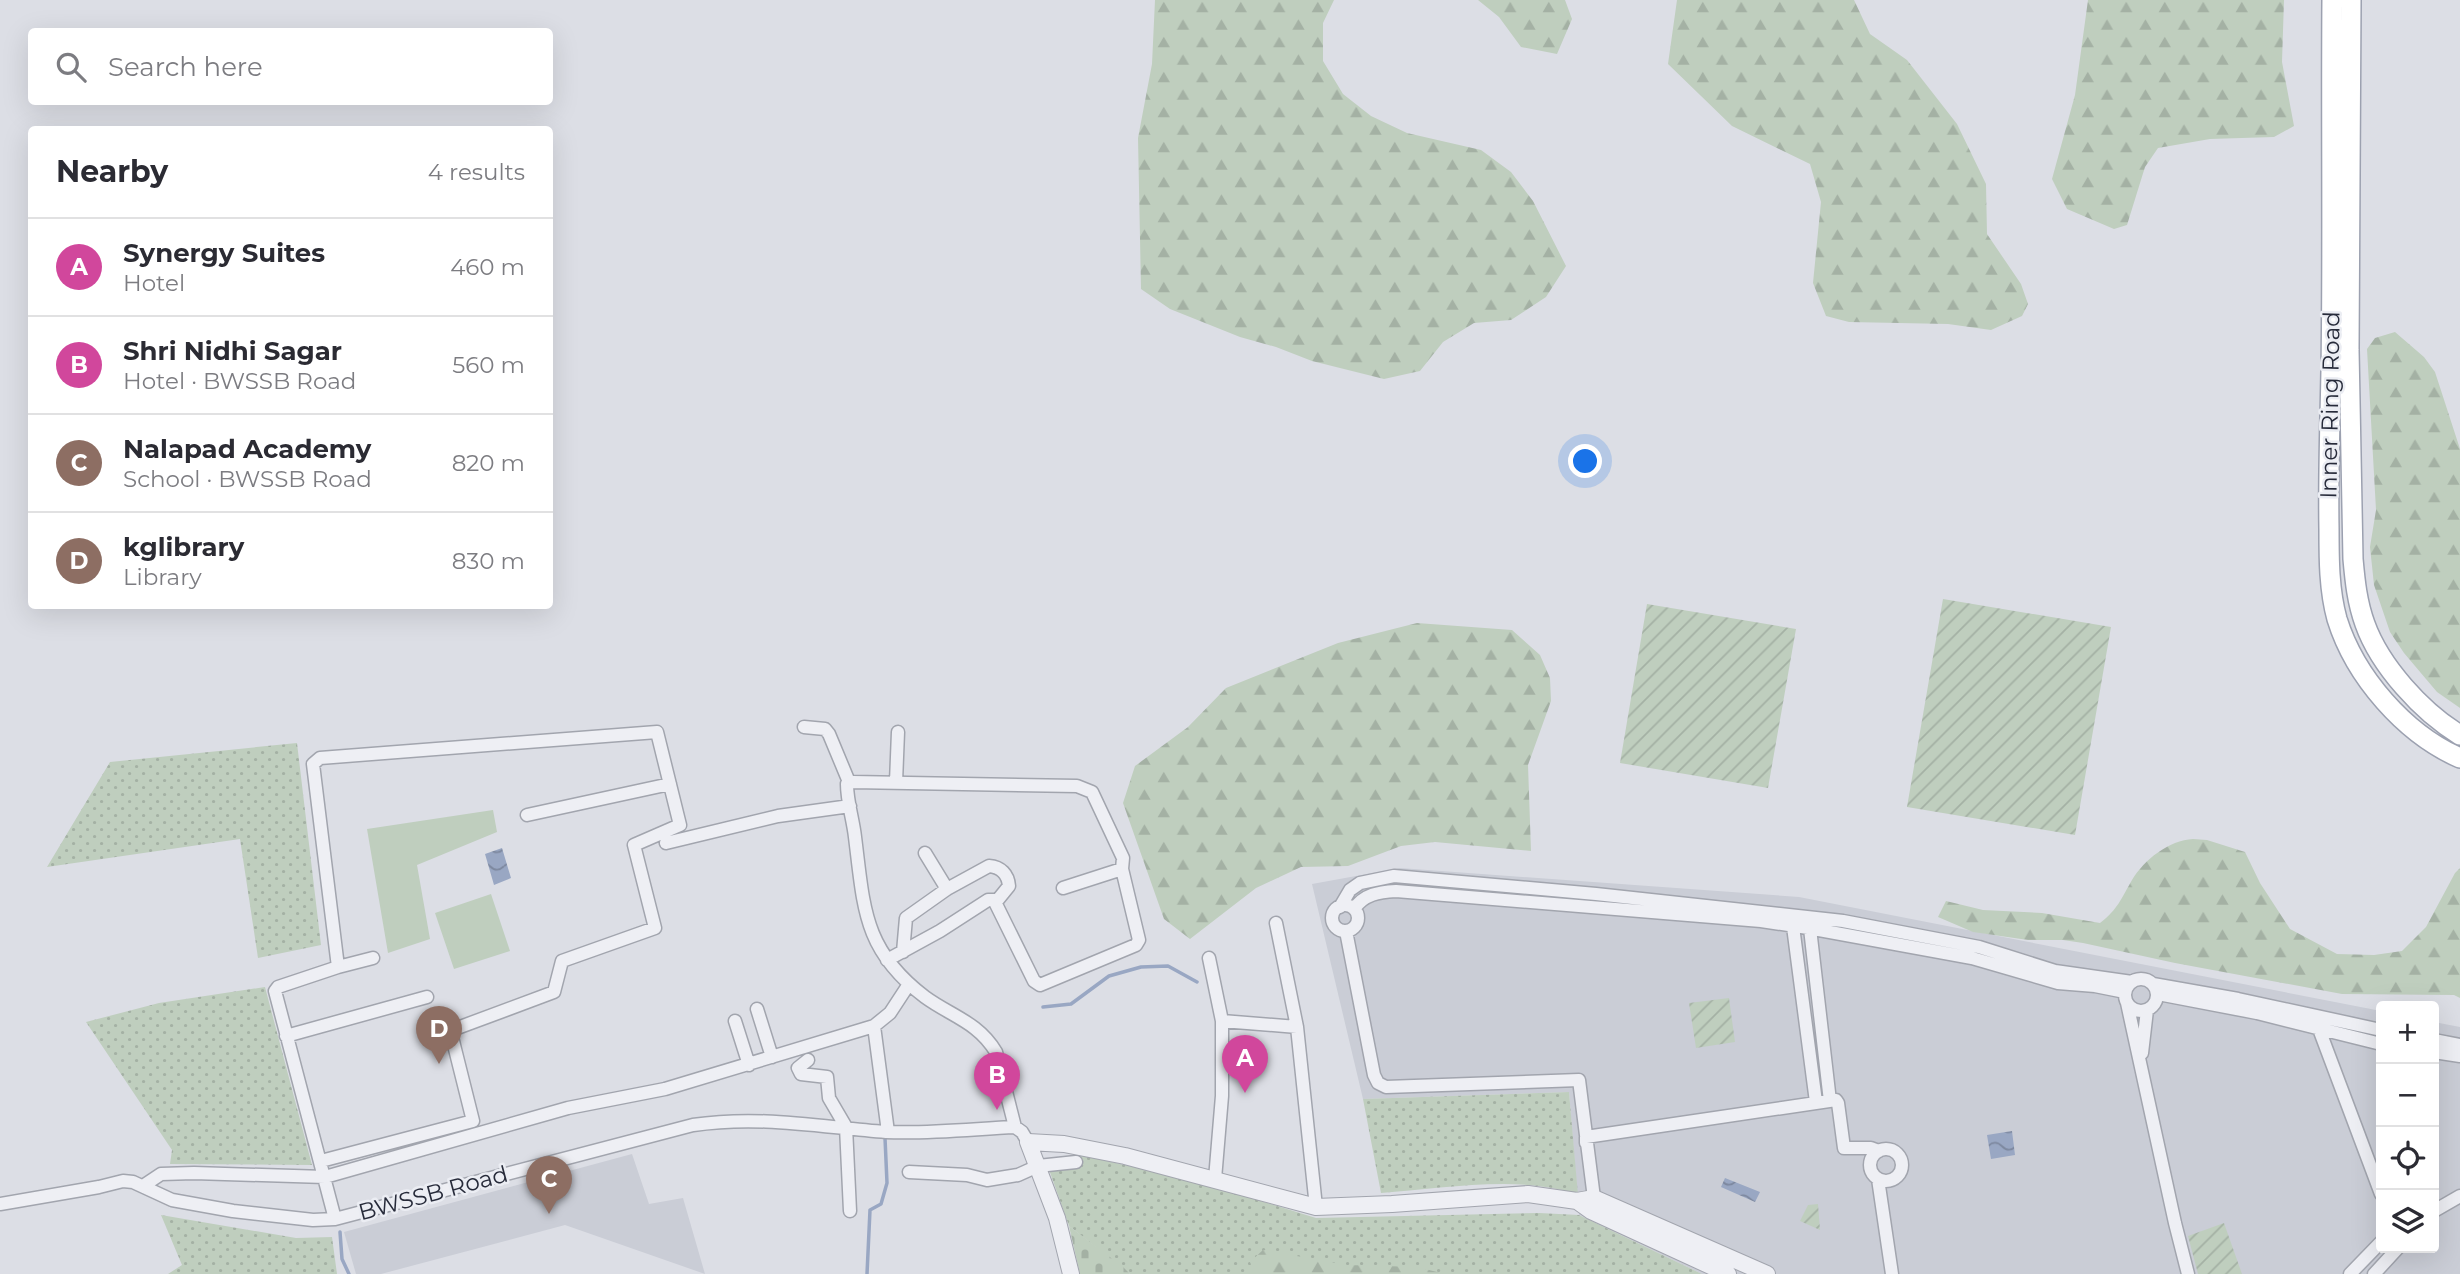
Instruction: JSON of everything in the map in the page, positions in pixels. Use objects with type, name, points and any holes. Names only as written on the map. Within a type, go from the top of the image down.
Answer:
[{"type":"main road","name":"Inner Ring Road","points":[[2332,0],[2340,350],[2358,603],[2374,643],[2396,677],[2441,724],[2460,735]]},
{"type":"main road","name":"Inner Ring Road","points":[[2351,0],[2340,350],[2328,462],[2329,560],[2333,597],[2339,622],[2353,653],[2378,693],[2419,735],[2460,758]]},
{"type":"street","points":[[804,727],[825,729],[849,782],[847,788],[866,917],[887,960],[909,984],[928,999],[968,1021],[990,1042],[996,1052],[1015,1127],[1028,1142],[1038,1166],[1057,1218],[1071,1274]]},
{"type":"street","points":[[321,1161],[473,1121],[452,1030],[552,993],[562,961],[655,928],[634,845],[680,826],[656,732],[320,758],[312,768],[338,967]]},
{"type":"street","points":[[896,782],[898,732]]},
{"type":"street","points":[[849,782],[1085,788],[1092,792],[1123,858],[1122,869],[1139,940],[1136,946],[1040,985],[1034,981],[996,902]]},
{"type":"street","points":[[527,815],[670,784]]},
{"type":"street","points":[[666,843],[778,816],[850,806]]},
{"type":"street","points":[[925,853],[947,889]]},
{"type":"street","points":[[903,952],[906,918],[947,889],[989,866],[1004,872],[1008,879],[1009,886],[996,902]]},
{"type":"street","points":[[1063,888],[1122,869]]},
{"type":"street","points":[[1340,907],[1353,909],[1357,920],[1353,928],[1346,931],[1333,924],[1334,912],[1350,890],[1360,883],[1394,876],[1596,894],[1979,947],[2128,992],[2136,1010],[2147,1010],[2155,1004],[2155,989]]},
{"type":"street","points":[[1353,909],[1361,899],[1369,895],[1396,891],[1792,920]]},
{"type":"street","points":[[887,960],[988,900],[996,902]]},
{"type":"street","points":[[1792,920],[1816,1102]]},
{"type":"street","points":[[1809,922],[1830,1101]]},
{"type":"street","points":[[1276,923],[1297,1027],[1316,1207]]},
{"type":"street","points":[[1346,931],[1374,1075],[1380,1086],[1579,1080],[1586,1137],[1587,1202]]},
{"type":"street","points":[[335,1219],[286,1036],[276,988],[373,958]]},
{"type":"street","points":[[1209,958],[1222,1021],[1222,1096],[1215,1179]]},
{"type":"street","points":[[2128,992],[2143,979],[2155,989],[2198,1001],[2376,1043]]},
{"type":"street","points":[[143,1186],[161,1174],[194,1172],[325,1177],[568,1108],[645,1094],[874,1026],[890,1013],[909,984]]},
{"type":"street","points":[[2155,989],[2238,999],[2376,1029]]},
{"type":"street","points":[[2128,992],[2141,1064],[2188,1274]]},
{"type":"street","points":[[286,1036],[427,997]]},
{"type":"street","points":[[757,1009],[772,1058]]},
{"type":"street","points":[[2141,1064],[2147,1010]]},
{"type":"street","points":[[735,1021],[749,1065]]},
{"type":"street","points":[[1222,1021],[1297,1027]]},
{"type":"street","points":[[874,1026],[888,1132]]},
{"type":"street","points":[[2319,1028],[2380,1190]]},
{"type":"street","points":[[2439,1041],[2460,1045]]},
{"type":"street","points":[[2439,1053],[2460,1056]]},
{"type":"street","points":[[808,1060],[798,1068],[799,1072],[827,1077],[831,1106],[846,1127],[850,1212]]},
{"type":"street","points":[[1586,1137],[1816,1102],[1838,1102],[1843,1147],[1892,1150],[1901,1159],[1902,1166],[1896,1177],[1891,1180],[1878,1179]]},
{"type":"street","name":"BWSSB Road","points":[[0,1204],[123,1181],[133,1182],[172,1200],[233,1211],[313,1220],[335,1219],[693,1125],[758,1120],[888,1132],[1015,1127]]},
{"type":"street","points":[[1028,1142],[1093,1149],[1316,1207],[1528,1194],[1587,1202],[1767,1274]]},
{"type":"street","points":[[1879,1151],[1871,1161],[1873,1174],[1878,1179],[1892,1274]]},
{"type":"street","points":[[909,1172],[967,1175],[987,1180],[1018,1175],[1038,1166],[1076,1162]]},
{"type":"street","points":[[2439,1208],[2460,1196]]},
{"type":"street","points":[[1587,1202],[1728,1274]]},
{"type":"street","points":[[2350,1274],[2376,1247]]},
{"type":"street","points":[[2374,1274],[2393,1253]]},
{"type":"shaded area","points":[[1400,868],[1799,897],[2376,1010],[2376,1253],[2439,1253],[2439,1023],[2460,1027],[2460,1274],[1702,1274],[1579,1215],[1569,1092],[1363,1099],[1312,884]]},
{"type":"shaded area","points":[[632,1154],[649,1204],[683,1198],[705,1274],[565,1225],[381,1274],[356,1274],[344,1232]]},
{"type":"green space","points":[[1155,0],[1334,0],[1323,23],[1323,61],[1343,94],[1371,116],[1407,133],[1481,150],[1511,172],[1533,201],[1566,266],[1546,297],[1511,320],[1474,323],[1443,342],[1420,371],[1384,379],[1312,361],[1240,337],[1170,309],[1141,289],[1138,138],[1152,64]]},
{"type":"green space","points":[[1478,0],[1565,0],[1572,19],[1557,54],[1521,47],[1499,17]]},
{"type":"green space","points":[[1677,0],[1854,0],[1870,34],[1907,60],[1957,124],[1986,184],[1987,234],[2021,284],[2028,304],[2022,316],[1991,330],[1948,324],[1849,322],[1826,316],[1813,283],[1821,202],[1810,164],[1732,126],[1668,64]]},
{"type":"green space","points":[[2088,0],[2284,0],[2282,62],[2294,126],[2274,137],[2210,139],[2158,148],[2145,167],[2127,225],[2114,229],[2067,209],[2052,179],[2075,95]]},
{"type":"green space","points":[[2395,332],[2424,357],[2435,372],[2460,449],[2460,708],[2437,692],[2404,653],[2390,632],[2374,585],[2370,547],[2376,510],[2367,349],[2375,338]]},
{"type":"green space","points":[[1943,599],[2111,627],[2075,835],[1907,807]]},
{"type":"green space","points":[[1647,604],[1796,629],[1768,788],[1620,763]]},
{"type":"green space","points":[[1417,623],[1512,630],[1540,655],[1550,678],[1551,701],[1528,765],[1531,851],[1435,842],[1401,846],[1348,866],[1301,867],[1256,888],[1190,939],[1164,919],[1123,803],[1135,766],[1188,727],[1226,688],[1338,643]]},
{"type":"green space","points":[[297,743],[321,945],[258,958],[240,839],[47,867],[110,762]]},
{"type":"green space","points":[[493,810],[497,832],[417,865],[430,939],[388,953],[367,829]]},
{"type":"green space","points":[[2193,839],[2207,840],[2245,852],[2260,883],[2290,929],[2337,954],[2374,955],[2402,951],[2426,927],[2460,868],[2460,998],[2454,995],[2342,994],[2083,943],[2028,940],[1973,932],[1938,917],[1946,901],[1983,910],[2042,913],[2100,923],[2115,908],[2137,873],[2150,859],[2166,847]]},
{"type":"green space","points":[[491,894],[510,951],[454,969],[435,913]]},
{"type":"green space","points":[[265,987],[312,1165],[170,1164],[172,1150],[86,1022],[159,1003]]},
{"type":"green space","points":[[1729,998],[1735,1042],[1696,1048],[1689,1003]]},
{"type":"green space","points":[[1569,1092],[1578,1195],[1532,1185],[1507,1184],[1381,1193],[1363,1099]]},
{"type":"green space","points":[[1081,1155],[1199,1182],[1316,1218],[1539,1213],[1579,1215],[1702,1274],[1130,1274],[1069,1226],[1046,1161]]},
{"type":"green space","points":[[1818,1204],[1820,1230],[1800,1221],[1808,1205]]},
{"type":"green space","points":[[161,1215],[296,1238],[332,1237],[337,1274],[168,1274],[182,1265]]},
{"type":"green space","points":[[2224,1223],[2242,1274],[2198,1274],[2188,1236]]},
{"type":"green space","points":[[1069,1226],[1123,1267],[1130,1274],[1080,1274]]},
{"type":"green space","points":[[1263,1250],[1347,1265],[1417,1267],[1445,1274],[1255,1274],[1250,1262]]},
{"type":"water","points":[[502,848],[511,878],[494,885],[485,854]]},
{"type":"water","points":[[2012,1131],[2015,1155],[1991,1159],[1987,1135]]},
{"type":"water","points":[[1725,1178],[1760,1192],[1755,1202],[1721,1187]]},
{"type":"waterway","points":[[1043,1007],[1071,1004],[1109,976],[1141,967],[1168,966],[1197,982]]},
{"type":"waterway","points":[[867,1274],[870,1210],[881,1204],[887,1183],[885,1138]]},
{"type":"waterway","points":[[340,1232],[342,1259],[349,1274]]},
{"type":"place","name":"kglibrary","points":[[439,1064]]},
{"type":"place","name":"Synergy Suites","points":[[1245,1093]]},
{"type":"place","name":"Shri Nidhi Sagar","points":[[997,1110]]},
{"type":"place","name":"Nalapad Academy","points":[[549,1214]]}]
